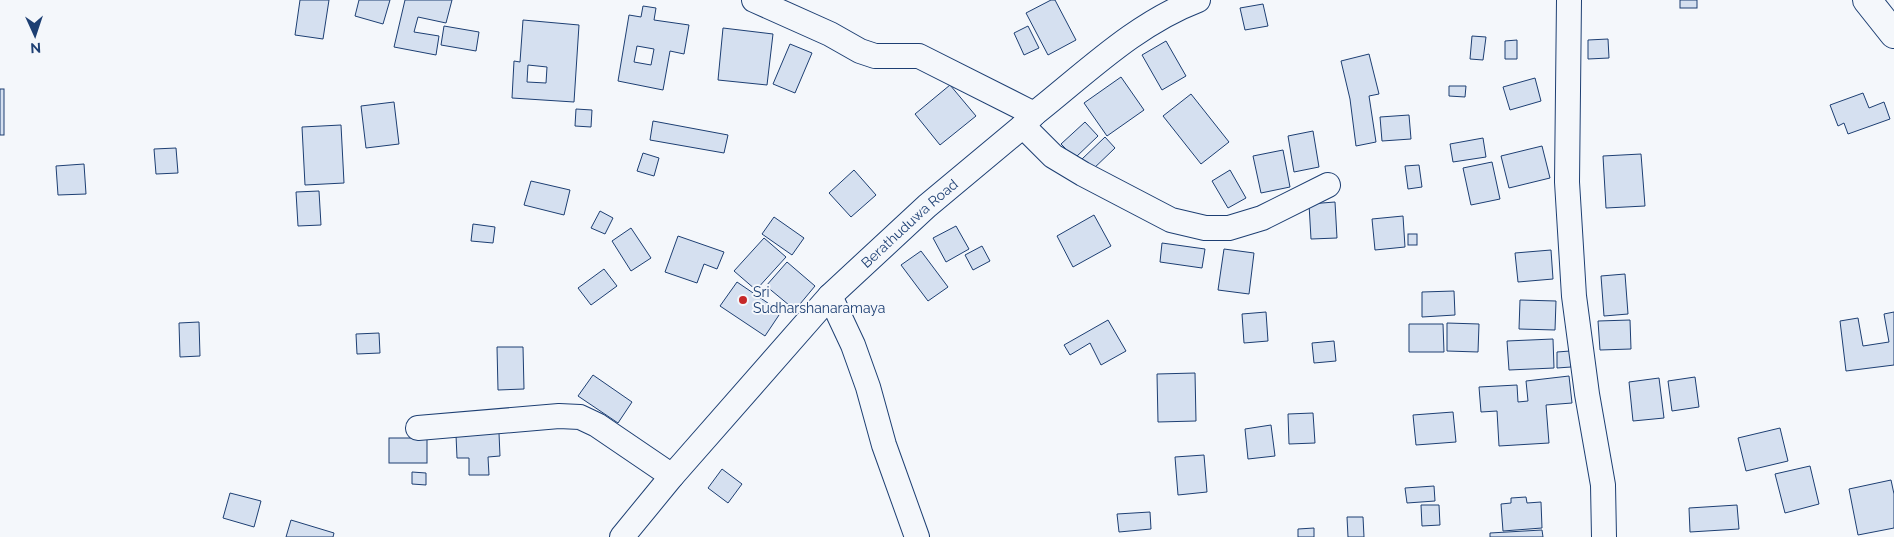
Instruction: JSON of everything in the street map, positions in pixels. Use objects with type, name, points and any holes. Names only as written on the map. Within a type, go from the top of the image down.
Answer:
[{"type":"highway","points":[[1867,0],[1894,34]]},
{"type":"street","points":[[754,0],[830,34],[860,51],[875,56],[919,56],[1029,120],[1053,156],[1083,174],[1172,220],[1205,228],[1229,228],[1262,218],[1328,185]]},
{"type":"street","name":"Berathuduwa Road","points":[[622,537],[672,476],[830,296],[927,206],[1136,32],[1180,7],[1198,0]]},
{"type":"street","points":[[1569,0],[1567,182],[1574,296],[1587,394],[1603,485],[1604,537]]},
{"type":"street","points":[[830,296],[856,353],[868,387],[884,445],[918,537]]},
{"type":"street","points":[[418,428],[559,416],[580,417],[597,424],[672,476]]},
{"type":"building","points":[[300,0],[329,0],[323,39],[295,35]]},
{"type":"building","points":[[359,0],[390,0],[383,24],[355,16]]},
{"type":"building","points":[[405,0],[452,0],[446,23],[418,17],[414,32],[439,36],[436,55],[394,47]]},
{"type":"building","points":[[1051,0],[1055,0],[1076,40],[1048,55],[1026,13]]},
{"type":"building","points":[[1680,0],[1697,0],[1697,8],[1680,8]]},
{"type":"building","points":[[1263,4],[1268,26],[1245,30],[1240,8]]},
{"type":"building","points":[[643,6],[656,8],[654,20],[689,25],[684,54],[670,51],[663,90],[618,81],[629,15],[641,17]],"holes":[[[637,46],[654,49],[651,65],[634,62]]]},
{"type":"building","points":[[523,20],[579,25],[574,102],[512,98],[514,61],[520,62]],"holes":[[[528,65],[547,67],[546,83],[527,82]]]},
{"type":"building","points":[[444,26],[479,32],[476,51],[441,45]]},
{"type":"building","points":[[1028,26],[1039,48],[1024,55],[1014,33]]},
{"type":"building","points":[[723,28],[773,34],[767,85],[718,80]]},
{"type":"building","points":[[1472,36],[1486,37],[1483,60],[1470,59]]},
{"type":"building","points":[[1608,39],[1609,58],[1588,59],[1588,40]]},
{"type":"building","points":[[1517,40],[1517,59],[1505,59],[1505,41]]},
{"type":"building","points":[[1166,41],[1186,76],[1162,90],[1142,55]]},
{"type":"building","points":[[790,44],[812,53],[795,93],[773,84]]},
{"type":"building","points":[[1369,54],[1379,94],[1369,96],[1376,142],[1356,146],[1350,99],[1341,61]]},
{"type":"building","points":[[1121,77],[1144,110],[1107,136],[1084,103]]},
{"type":"building","points":[[1535,78],[1541,101],[1510,110],[1503,87]]},
{"type":"building","points":[[950,85],[976,116],[940,145],[915,114]]},
{"type":"building","points":[[1449,86],[1466,86],[1465,97],[1449,96]]},
{"type":"building","points":[[0,89],[4,89],[4,135],[0,135]]},
{"type":"building","points":[[1863,93],[1869,108],[1884,102],[1890,119],[1848,134],[1844,123],[1838,126],[1830,105]]},
{"type":"building","points":[[1191,94],[1229,142],[1201,164],[1163,116]]},
{"type":"building","points":[[394,102],[399,144],[366,148],[361,106]]},
{"type":"building","points":[[576,109],[592,110],[591,127],[575,126]]},
{"type":"building","points":[[1409,115],[1411,139],[1382,141],[1380,117]]},
{"type":"building","points":[[653,121],[728,135],[724,153],[650,140]]},
{"type":"building","points":[[1085,122],[1098,136],[1075,158],[1061,144]]},
{"type":"building","points":[[341,125],[344,183],[305,185],[302,127]]},
{"type":"building","points":[[1313,131],[1319,167],[1294,172],[1288,136]]},
{"type":"building","points":[[1105,137],[1115,148],[1091,171],[1081,160]]},
{"type":"building","points":[[1483,138],[1486,157],[1453,162],[1450,144]]},
{"type":"building","points":[[1542,146],[1550,178],[1509,188],[1501,156]]},
{"type":"building","points":[[176,148],[178,173],[156,174],[154,149]]},
{"type":"building","points":[[1283,150],[1290,187],[1261,193],[1253,156]]},
{"type":"building","points":[[643,153],[659,158],[654,176],[637,171]]},
{"type":"building","points":[[1641,154],[1645,206],[1606,208],[1603,156]]},
{"type":"building","points":[[1492,162],[1500,199],[1471,205],[1463,168]]},
{"type":"building","points":[[84,164],[86,194],[58,195],[56,166]]},
{"type":"building","points":[[1419,165],[1422,187],[1408,189],[1405,166]]},
{"type":"building","points":[[854,170],[876,195],[851,217],[829,193]]},
{"type":"building","points":[[1230,170],[1246,198],[1228,208],[1212,181]]},
{"type":"building","points":[[531,181],[570,190],[564,215],[524,205]]},
{"type":"building","points":[[319,191],[321,225],[298,226],[296,192]]},
{"type":"building","points":[[1335,202],[1337,238],[1311,239],[1309,204]]},
{"type":"building","points":[[600,211],[613,218],[605,234],[591,228]]},
{"type":"building","points":[[1094,215],[1111,246],[1073,267],[1057,236]]},
{"type":"building","points":[[1403,216],[1405,247],[1375,250],[1372,219]]},
{"type":"building","points":[[774,217],[804,238],[792,255],[762,234]]},
{"type":"building","points":[[473,224],[495,227],[493,243],[471,241]]},
{"type":"building","points":[[956,226],[969,249],[946,262],[933,238]]},
{"type":"building","points":[[631,228],[651,258],[631,271],[612,241]]},
{"type":"building","points":[[1408,234],[1417,234],[1417,245],[1408,245]]},
{"type":"building","points":[[678,236],[724,252],[717,269],[704,264],[697,283],[665,272]]},
{"type":"building","points":[[764,238],[786,257],[756,290],[734,271]]},
{"type":"building","points":[[1162,243],[1205,249],[1202,268],[1160,262]]},
{"type":"building","points":[[982,246],[990,261],[973,270],[965,255]]},
{"type":"building","points":[[1224,249],[1254,253],[1249,294],[1218,290]]},
{"type":"building","points":[[1551,250],[1553,279],[1518,282],[1515,253]]},
{"type":"building","points":[[921,251],[948,287],[928,301],[901,265]]},
{"type":"building","points":[[787,262],[815,286],[795,310],[766,286]]},
{"type":"building","points":[[604,269],[617,286],[591,305],[578,288]]},
{"type":"building","points":[[1625,274],[1628,314],[1604,316],[1601,276]]},
{"type":"building","points":[[737,282],[781,312],[765,336],[720,306]]},
{"type":"building","points":[[1454,291],[1455,315],[1422,317],[1422,292]]},
{"type":"building","points":[[1520,300],[1556,301],[1555,330],[1519,329]]},
{"type":"building","points":[[1266,312],[1268,341],[1244,343],[1242,314]]},
{"type":"building","points":[[1894,312],[1894,365],[1846,371],[1840,321],[1858,318],[1863,346],[1889,342],[1884,314]]},
{"type":"building","points":[[1108,320],[1126,351],[1101,365],[1090,343],[1070,355],[1064,345]]},
{"type":"building","points":[[1630,320],[1631,349],[1600,350],[1598,321]]},
{"type":"building","points":[[199,322],[200,356],[180,357],[179,323]]},
{"type":"building","points":[[1447,323],[1479,324],[1478,352],[1447,351]]},
{"type":"building","points":[[1409,324],[1443,324],[1444,352],[1409,352]]},
{"type":"building","points":[[379,333],[380,353],[357,354],[356,334]]},
{"type":"building","points":[[1553,339],[1554,368],[1509,370],[1507,341]]},
{"type":"building","points":[[1334,341],[1336,361],[1314,363],[1312,343]]},
{"type":"building","points":[[497,347],[523,347],[524,389],[498,390]]},
{"type":"building","points":[[1570,351],[1571,367],[1557,368],[1557,352]]},
{"type":"building","points":[[1195,373],[1196,421],[1158,422],[1157,374]]},
{"type":"building","points":[[593,375],[632,402],[618,423],[578,396]]},
{"type":"building","points":[[1569,376],[1572,403],[1546,405],[1549,443],[1499,446],[1497,411],[1481,412],[1479,387],[1517,385],[1518,402],[1528,401],[1526,381]]},
{"type":"building","points":[[1695,377],[1699,407],[1672,411],[1668,381]]},
{"type":"building","points":[[1659,378],[1664,418],[1633,421],[1629,382]]},
{"type":"building","points":[[1453,412],[1456,442],[1416,445],[1413,415]]},
{"type":"building","points":[[1313,413],[1315,443],[1289,444],[1288,414]]},
{"type":"building","points":[[1271,425],[1275,456],[1248,459],[1245,429]]},
{"type":"building","points":[[1780,428],[1788,461],[1746,471],[1738,438]]},
{"type":"building","points":[[499,433],[500,456],[488,457],[489,475],[469,475],[469,458],[457,458],[456,435]]},
{"type":"building","points":[[389,438],[427,438],[427,463],[389,463]]},
{"type":"building","points":[[1204,455],[1207,492],[1178,495],[1175,457]]},
{"type":"building","points":[[1810,466],[1819,504],[1785,513],[1775,474]]},
{"type":"building","points":[[722,469],[742,484],[728,503],[708,488]]},
{"type":"building","points":[[412,472],[426,473],[426,485],[412,484]]},
{"type":"building","points":[[1891,480],[1894,494],[1894,528],[1858,535],[1849,489]]},
{"type":"building","points":[[1434,486],[1435,501],[1407,503],[1405,488]]},
{"type":"building","points":[[230,493],[261,501],[254,527],[223,518]]},
{"type":"building","points":[[1526,497],[1527,503],[1541,502],[1542,528],[1503,531],[1501,504],[1511,503],[1511,498]]},
{"type":"building","points":[[1421,505],[1439,505],[1440,525],[1422,526]]},
{"type":"building","points":[[1737,505],[1739,529],[1690,532],[1689,508]]},
{"type":"building","points":[[1150,512],[1151,529],[1119,532],[1117,514]]},
{"type":"building","points":[[1347,517],[1363,517],[1364,537],[1348,537]]},
{"type":"building","points":[[291,520],[334,533],[333,537],[286,537]]},
{"type":"building","points":[[1314,528],[1314,537],[1298,537],[1298,529]]},
{"type":"building","points":[[1542,530],[1543,537],[1490,537],[1490,533]]},
{"type":"place","name":"Sri Sudharshanaramaya","points":[[743,300]]}]
